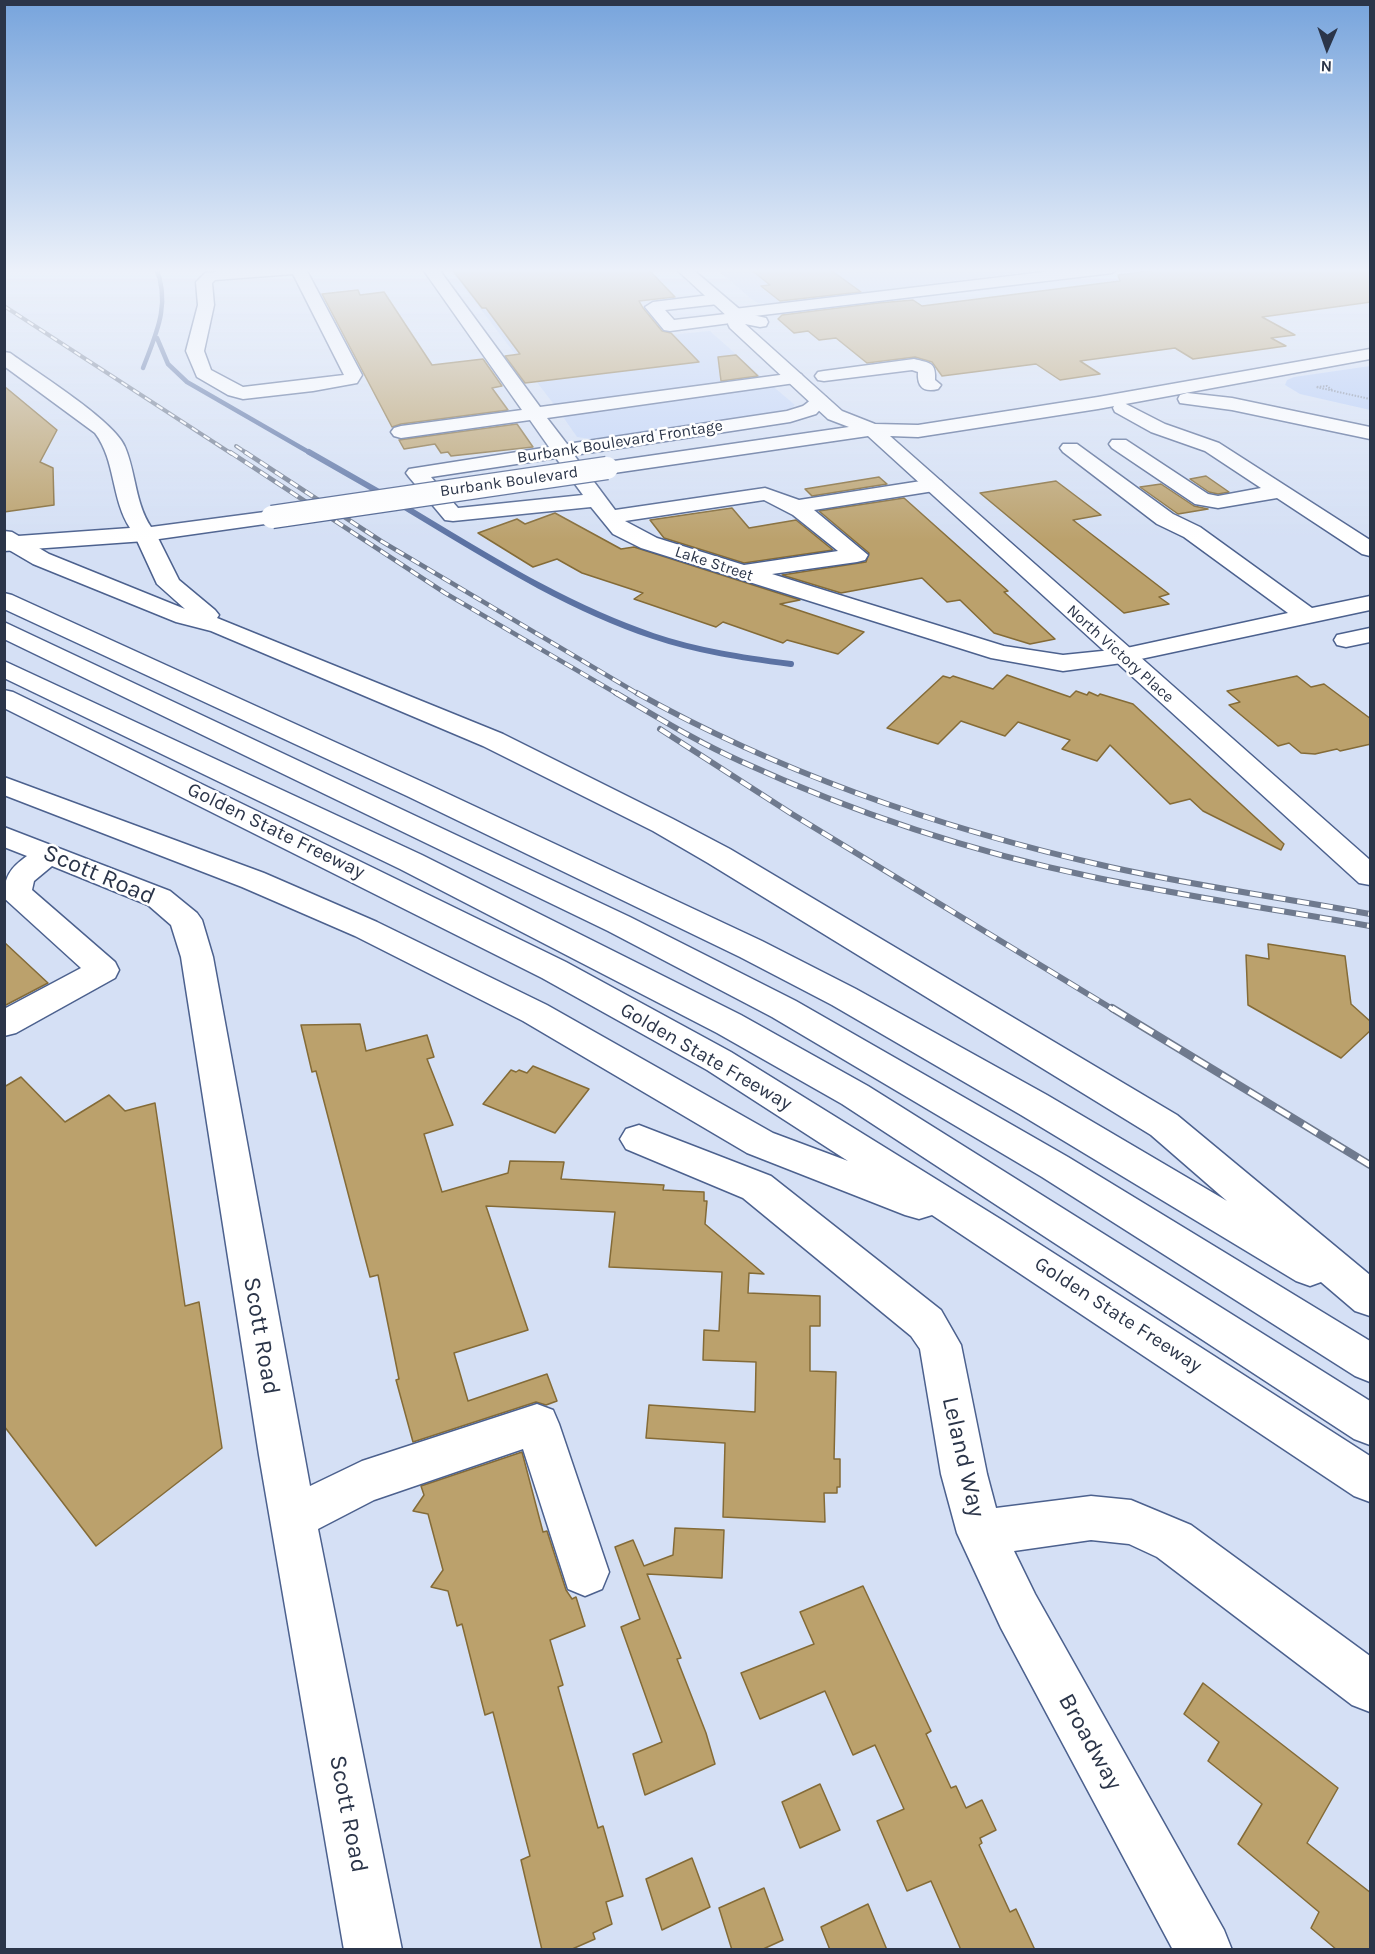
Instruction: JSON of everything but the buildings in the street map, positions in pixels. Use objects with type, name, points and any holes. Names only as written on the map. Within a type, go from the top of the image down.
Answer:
[{"type":"main road","points":[[7,359],[102,429],[113,442],[133,516],[145,534],[169,584],[220,626]]},
{"type":"main road","points":[[198,359],[203,373],[234,391],[243,393],[312,386],[351,379],[353,375],[345,359]]},
{"type":"main road","name":"Lake Street","points":[[496,359],[604,509],[621,529],[632,535],[741,573],[1000,653],[1063,663],[1122,656],[1371,603]]},
{"type":"main road","points":[[774,359],[835,415],[872,430]]},
{"type":"main road","name":"Burbank Boulevard","points":[[872,430],[902,418],[1275,359]]},
{"type":"main road","name":"Burbank Boulevard","points":[[10,547],[223,524],[872,430],[918,431],[1213,383],[1342,359]]},
{"type":"main road","points":[[808,362],[840,390]]},
{"type":"main road","points":[[824,376],[914,364],[927,369],[926,383],[932,385]]},
{"type":"main road","points":[[1283,396],[1270,380],[1286,369]]},
{"type":"main road","points":[[1182,374],[1213,383],[1283,396],[1371,419]]},
{"type":"main road","points":[[401,432],[795,378]]},
{"type":"main road","points":[[981,421],[1034,421],[1173,400],[1202,399],[1246,406],[1371,433]]},
{"type":"main road","name":"Burbank Boulevard Frontage","points":[[604,509],[453,515],[416,473],[790,416],[809,410],[819,401]]},
{"type":"main road","points":[[857,403],[865,410],[872,430]]},
{"type":"main road","points":[[1122,408],[1158,428],[1212,447],[1371,549]]},
{"type":"main road","name":"North Victory Place","points":[[872,430],[1122,656],[1371,876]]},
{"type":"main road","points":[[1143,440],[1229,500]]},
{"type":"main road","points":[[1119,444],[1197,499],[1212,502],[1280,491]]},
{"type":"main road","points":[[1094,446],[1172,503],[1174,511],[1166,519]]},
{"type":"main road","points":[[1070,448],[1166,519],[1192,532],[1309,617]]},
{"type":"main road","points":[[794,507],[934,485]]},
{"type":"main road","points":[[604,509],[758,494],[774,496],[794,507],[857,555],[741,573]]},
{"type":"main road","name":"Burbank Boulevard","points":[[10,547],[41,559],[145,534]]},
{"type":"main road","points":[[41,559],[184,617],[220,626],[493,740],[719,855],[1164,1125],[1371,1299]]},
{"type":"main road","points":[[4,600],[494,826],[751,949],[844,997],[1034,1105],[1371,1305]]},
{"type":"main road","points":[[4,629],[619,924],[784,1009],[1055,1167],[1371,1363]]},
{"type":"main road","points":[[1346,640],[1371,635]]},
{"type":"main road","points":[[4,668],[411,862],[739,1030],[874,1108],[1371,1425]]},
{"type":"main road","name":"Golden State Freeway","points":[[4,698],[554,970],[718,1061],[988,1231],[1371,1481]]},
{"type":"main road","points":[[4,785],[253,880],[366,929],[535,1013],[760,1143],[988,1231]]},
{"type":"main road","name":"Scott Road","points":[[4,836],[159,898],[186,920],[197,957],[281,1455],[295,1517],[302,1569],[373,1950]]},
{"type":"main road","points":[[4,1024],[103,970],[17,893],[15,885],[20,878],[49,854]]},
{"type":"main road","name":"Leland Way","points":[[639,1139],[758,1187],[926,1323],[940,1345],[964,1474],[980,1533],[1091,1518],[1131,1522],[1174,1541],[1371,1687]]},
{"type":"main road","points":[[295,1517],[362,1483],[537,1425],[585,1572]]},
{"type":"main road","name":"Broadway","points":[[980,1533],[1018,1611],[1204,1950]]},
{"type":"path","points":[[1332,390],[1371,399]]},
{"type":"shaded area","points":[[519,359],[742,359],[765,380],[556,407]]},
{"type":"shaded area","points":[[1370,366],[1370,410],[1300,394],[1285,385],[1287,380],[1294,377]]},
{"type":"shaded area","points":[[769,383],[795,405],[789,410],[591,439],[577,437],[561,414]]},
{"type":"waterway","points":[[143,368],[146,359]]},
{"type":"waterway","points":[[166,359],[187,382],[312,454]]},
{"type":"waterway","points":[[309,452],[386,496]]},
{"type":"waterway","points":[[398,503],[522,576],[619,623],[687,646],[791,664]]},
{"type":"railway","points":[[86,359],[232,454]]},
{"type":"railway","points":[[236,446],[245,452]]},
{"type":"railway","points":[[230,452],[445,593],[619,695]]},
{"type":"railway","points":[[245,452],[381,541],[640,695]]},
{"type":"railway","points":[[616,693],[708,746],[782,780],[869,814],[958,843],[1093,877],[1370,926]]},
{"type":"railway","points":[[637,693],[693,723],[808,774],[867,797],[988,836],[1142,874],[1370,914]]},
{"type":"railway","points":[[660,729],[792,814],[1114,1010]]},
{"type":"railway","points":[[1112,1008],[1370,1165]]}]
